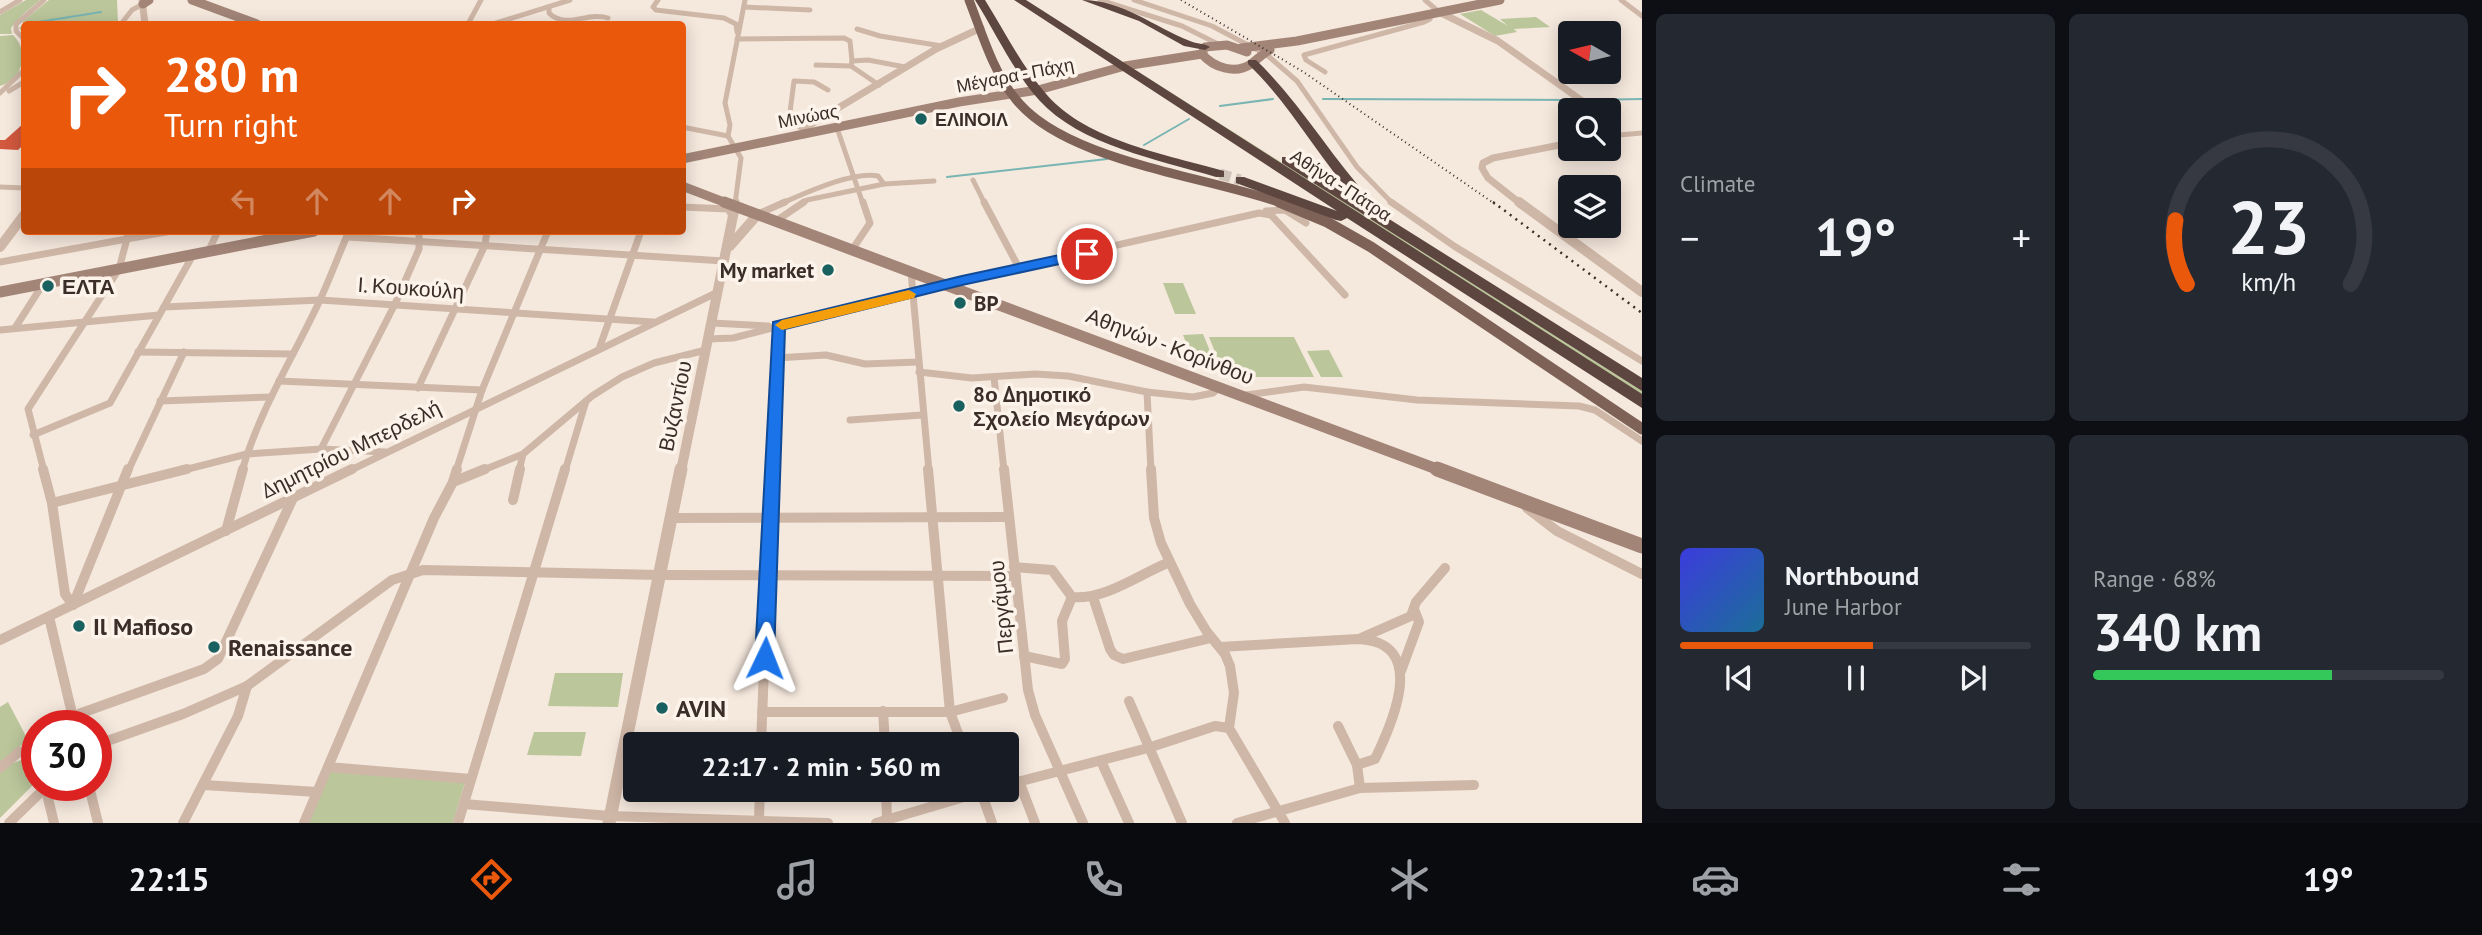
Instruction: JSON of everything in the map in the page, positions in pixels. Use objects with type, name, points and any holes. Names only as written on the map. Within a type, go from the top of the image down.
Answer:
[{"type":"highway","points":[[980,0],[1043,97],[1070,120],[1105,137],[1220,174]]},
{"type":"highway","name":"Αθήνα - Πάτρα","points":[[1018,0],[1396,237],[1642,385]]},
{"type":"highway","name":"Αθήνα - Πάτρα","points":[[1035,0],[1642,402]]},
{"type":"highway","points":[[1087,0],[1142,19],[1203,51]]},
{"type":"highway","points":[[1254,56],[1355,191],[1396,237]]},
{"type":"highway","points":[[1025,95],[1043,97]]},
{"type":"highway","points":[[1240,180],[1396,237]]},
{"type":"main road","points":[[192,0],[249,21]]},
{"type":"main road","points":[[968,0],[1008,91],[1025,110],[1049,128],[1097,149],[1252,193],[1319,218],[1371,247],[1642,429]]},
{"type":"main road","points":[[1218,44],[1241,48],[1254,56],[1297,41],[1500,0]]},
{"type":"main road","name":"Μέγαρα - Πάχη","points":[[940,107],[1025,95],[1043,97],[1109,72],[1192,58],[1218,44]]},
{"type":"main road","points":[[1203,51],[1210,63]]},
{"type":"main road","name":"Μέγαρα - Πάχη","points":[[1148,65],[1210,63],[1239,68],[1254,56]]},
{"type":"main road","name":"Μινώας","points":[[686,158],[804,132],[940,107]]},
{"type":"main road","name":"Αθηνών - Κορίνθου","points":[[686,188],[1642,547]]},
{"type":"main road","points":[[0,292],[294,235]]},
{"type":"street","points":[[0,12],[20,0]]},
{"type":"street","points":[[21,37],[16,31],[16,24],[44,0]]},
{"type":"street","points":[[470,21],[481,0]]},
{"type":"street","points":[[503,21],[570,0]]},
{"type":"street","points":[[657,0],[653,7],[656,10],[724,18],[736,24],[737,37],[845,38],[850,41],[852,64],[879,85]]},
{"type":"street","points":[[1100,0],[1197,32],[1214,39],[1218,44]]},
{"type":"street","points":[[1134,0],[1212,26],[1267,55],[1297,81],[1357,167],[1391,202],[1454,246],[1642,361]]},
{"type":"street","points":[[1426,0],[1435,13],[1458,19],[1580,98]]},
{"type":"street","points":[[1621,0],[1642,16]]},
{"type":"street","points":[[123,21],[132,10],[145,1]]},
{"type":"street","points":[[145,1],[145,21]]},
{"type":"street","points":[[744,4],[810,10]]},
{"type":"street","name":"Βυζαντίου","points":[[609,820],[735,206],[741,158],[728,136],[726,99],[744,4]]},
{"type":"street","points":[[548,8],[549,13],[561,20],[602,16],[608,18]]},
{"type":"street","points":[[1325,72],[1303,56],[1424,22],[1435,13]]},
{"type":"street","points":[[828,90],[814,82],[794,81],[789,120],[804,132],[905,67],[981,28]]},
{"type":"street","points":[[858,29],[880,36],[942,46]]},
{"type":"street","points":[[816,65],[852,64],[868,60],[905,67]]},
{"type":"street","points":[[0,94],[21,73]]},
{"type":"street","points":[[0,87],[12,83]]},
{"type":"street","points":[[0,94],[21,84]]},
{"type":"street","points":[[686,128],[728,136]]},
{"type":"street","points":[[837,128],[870,223],[852,250]]},
{"type":"street","points":[[1621,135],[1642,133]]},
{"type":"street","points":[[1558,145],[1493,158],[1483,163],[1482,168],[1488,178],[1499,187],[1642,292]]},
{"type":"street","points":[[358,235],[540,250],[725,256],[736,237],[758,214],[781,201],[855,176],[875,174],[884,184]]},
{"type":"street","points":[[973,180],[1019,268]]},
{"type":"street","points":[[776,221],[807,200],[884,184],[934,181]]},
{"type":"street","points":[[0,187],[21,188]]},
{"type":"street","points":[[686,207],[731,210],[732,220]]},
{"type":"street","points":[[453,482],[523,454],[610,384],[654,363],[707,345],[945,284],[1259,213],[1280,209],[1306,223]]},
{"type":"street","points":[[1259,213],[1271,215],[1345,295]]},
{"type":"street","points":[[0,247],[21,219]]},
{"type":"street","points":[[0,262],[128,235],[119,269],[29,407],[33,435],[52,503],[65,594],[73,605]]},
{"type":"street","points":[[208,252],[216,235]]},
{"type":"street","points":[[226,531],[247,454],[271,397],[320,300],[349,235]]},
{"type":"street","points":[[321,449],[395,304],[421,242],[420,235]]},
{"type":"street","points":[[418,388],[485,245],[486,235]]},
{"type":"street","points":[[303,823],[453,482],[482,390],[546,235]]},
{"type":"street","points":[[597,351],[602,346],[640,235]]},
{"type":"street","points":[[33,435],[106,406],[192,255]]},
{"type":"street","points":[[911,272],[950,712],[958,732]]},
{"type":"street","points":[[15,328],[43,284]]},
{"type":"street","name":"Δημητρίου Μπερδελή","points":[[0,640],[718,292]]},
{"type":"street","name":"Ι. Κουκούλη","points":[[1,330],[162,311],[320,300],[656,322]]},
{"type":"street","points":[[712,323],[778,326]]},
{"type":"street","points":[[761,732],[778,326]]},
{"type":"street","points":[[138,352],[293,354]]},
{"type":"street","points":[[73,605],[121,485],[184,352]]},
{"type":"street","points":[[776,358],[825,355],[865,364],[918,367],[956,377],[1035,374],[1081,377],[1147,392],[1193,397],[1213,393],[1220,387]]},
{"type":"street","name":"Περγάμου","points":[[994,377],[1028,690],[1035,715],[1083,823]]},
{"type":"street","points":[[279,381],[482,390]]},
{"type":"street","points":[[1243,396],[1304,387],[1417,400],[1580,406],[1595,410],[1642,441]]},
{"type":"street","points":[[1147,392],[1155,524],[1192,608],[1227,657],[1234,711],[1229,728],[1285,823]]},
{"type":"street","points":[[160,401],[271,397]]},
{"type":"street","points":[[458,823],[586,401]]},
{"type":"street","points":[[850,420],[922,415]]},
{"type":"street","points":[[52,503],[247,454],[321,449],[388,452]]},
{"type":"street","points":[[513,499],[523,454]]},
{"type":"street","points":[[1514,497],[1557,531],[1642,574]]},
{"type":"street","points":[[102,710],[204,669],[218,659],[293,498]]},
{"type":"street","points":[[671,518],[1009,517]]},
{"type":"street","points":[[1072,597],[1093,597],[1112,591],[1138,575],[1170,562]]},
{"type":"street","points":[[1358,639],[1411,616],[1424,591],[1446,568]]},
{"type":"street","points":[[112,739],[183,714],[247,686],[377,590],[411,573],[436,569],[660,575],[940,577],[1052,570],[1072,597]]},
{"type":"street","points":[[1024,656],[1062,664],[1065,659],[1062,621],[1072,597]]},
{"type":"street","points":[[1093,597],[1110,649],[1123,659],[1211,638]]},
{"type":"street","points":[[1399,673],[1419,622],[1414,609]]},
{"type":"street","points":[[49,617],[71,710]]},
{"type":"street","points":[[1220,648],[1367,639],[1393,649],[1399,660],[1396,707],[1375,759],[1357,765]]},
{"type":"street","points":[[183,823],[238,716],[247,686]]},
{"type":"street","points":[[762,712],[950,712],[1003,698]]},
{"type":"street","points":[[1129,701],[1182,823]]},
{"type":"street","points":[[883,711],[884,732]]},
{"type":"street","points":[[1035,823],[1019,782],[1148,748],[1215,726],[1229,728]]},
{"type":"street","points":[[1338,726],[1357,765],[1360,788]]},
{"type":"street","points":[[0,768],[21,751]]},
{"type":"street","points":[[1101,761],[1129,823]]},
{"type":"street","points":[[328,767],[471,779]]},
{"type":"street","points":[[204,785],[317,792]]},
{"type":"street","points":[[1237,823],[1360,788],[1474,785]]},
{"type":"street","points":[[9,823],[31,801]]},
{"type":"street","points":[[48,801],[54,823]]},
{"type":"street","points":[[93,801],[98,823]]},
{"type":"street","points":[[759,819],[760,802]]},
{"type":"street","points":[[884,802],[881,821],[944,802]]},
{"type":"street","points":[[987,802],[992,823]]},
{"type":"street","points":[[464,804],[609,820],[759,819],[828,823]]},
{"type":"green space","points":[[26,0],[40,0],[11,28],[12,34],[0,34],[0,15]]},
{"type":"green space","points":[[49,0],[117,0],[118,21],[23,21]]},
{"type":"green space","points":[[1025,0],[1642,391],[1642,395]]},
{"type":"green space","points":[[1481,10],[1508,26],[1500,19],[1536,17],[1550,27],[1514,29],[1517,32],[1495,36],[1460,14]]},
{"type":"green space","points":[[13,35],[18,42],[21,49],[21,66],[14,77],[0,86],[0,36]]},
{"type":"green space","points":[[1163,283],[1183,283],[1196,314],[1175,314]]},
{"type":"green space","points":[[1203,334],[1217,368],[1196,368],[1183,335]]},
{"type":"green space","points":[[1209,337],[1294,337],[1314,377],[1225,377]]},
{"type":"green space","points":[[1329,350],[1343,377],[1321,377],[1307,351]]},
{"type":"green space","points":[[555,673],[623,673],[618,707],[548,706]]},
{"type":"green space","points":[[8,702],[21,727],[21,746],[0,763],[0,707]]},
{"type":"green space","points":[[534,732],[586,732],[581,756],[527,755]]},
{"type":"green space","points":[[21,760],[21,797],[0,818],[0,772]]},
{"type":"green space","points":[[329,771],[465,782],[453,823],[307,823]]},
{"type":"building","points":[[21,126],[21,147],[18,150],[0,149],[0,140],[5,140]]},
{"type":"waterway","points":[[45,21],[101,12]]},
{"type":"waterway","points":[[1220,106],[1273,99]]},
{"type":"waterway","points":[[1323,99],[1558,100]]},
{"type":"waterway","points":[[1621,99],[1642,99]]},
{"type":"waterway","points":[[1144,145],[1189,119]]},
{"type":"waterway","points":[[947,177],[1107,159]]},
{"type":"tunnel","points":[[1220,174],[1240,180]]},
{"type":"railway","points":[[1181,0],[1302,71],[1495,204]]},
{"type":"railway","points":[[1493,202],[1642,313]]},
{"type":"slow traffic","points":[[782,325],[909,294]]},
{"type":"place","name":"ΕΛΙΝΟΙΛ","points":[[921,119]]},
{"type":"place","name":"My market","points":[[828,270]]},
{"type":"place","name":"ΕΛΤΑ","points":[[48,286]]},
{"type":"place","name":"BP","points":[[960,303]]},
{"type":"place","name":"8ο Δημοτικό Σχολείο Μεγάρων","points":[[959,406]]},
{"type":"place","name":"Il Mafioso","points":[[79,626]]},
{"type":"place","name":"Renaissance","points":[[214,647]]},
{"type":"place","name":"AVIN","points":[[662,708]]},
{"type":"route","points":[[765,658],[778,326],[962,280],[1087,254]]}]
